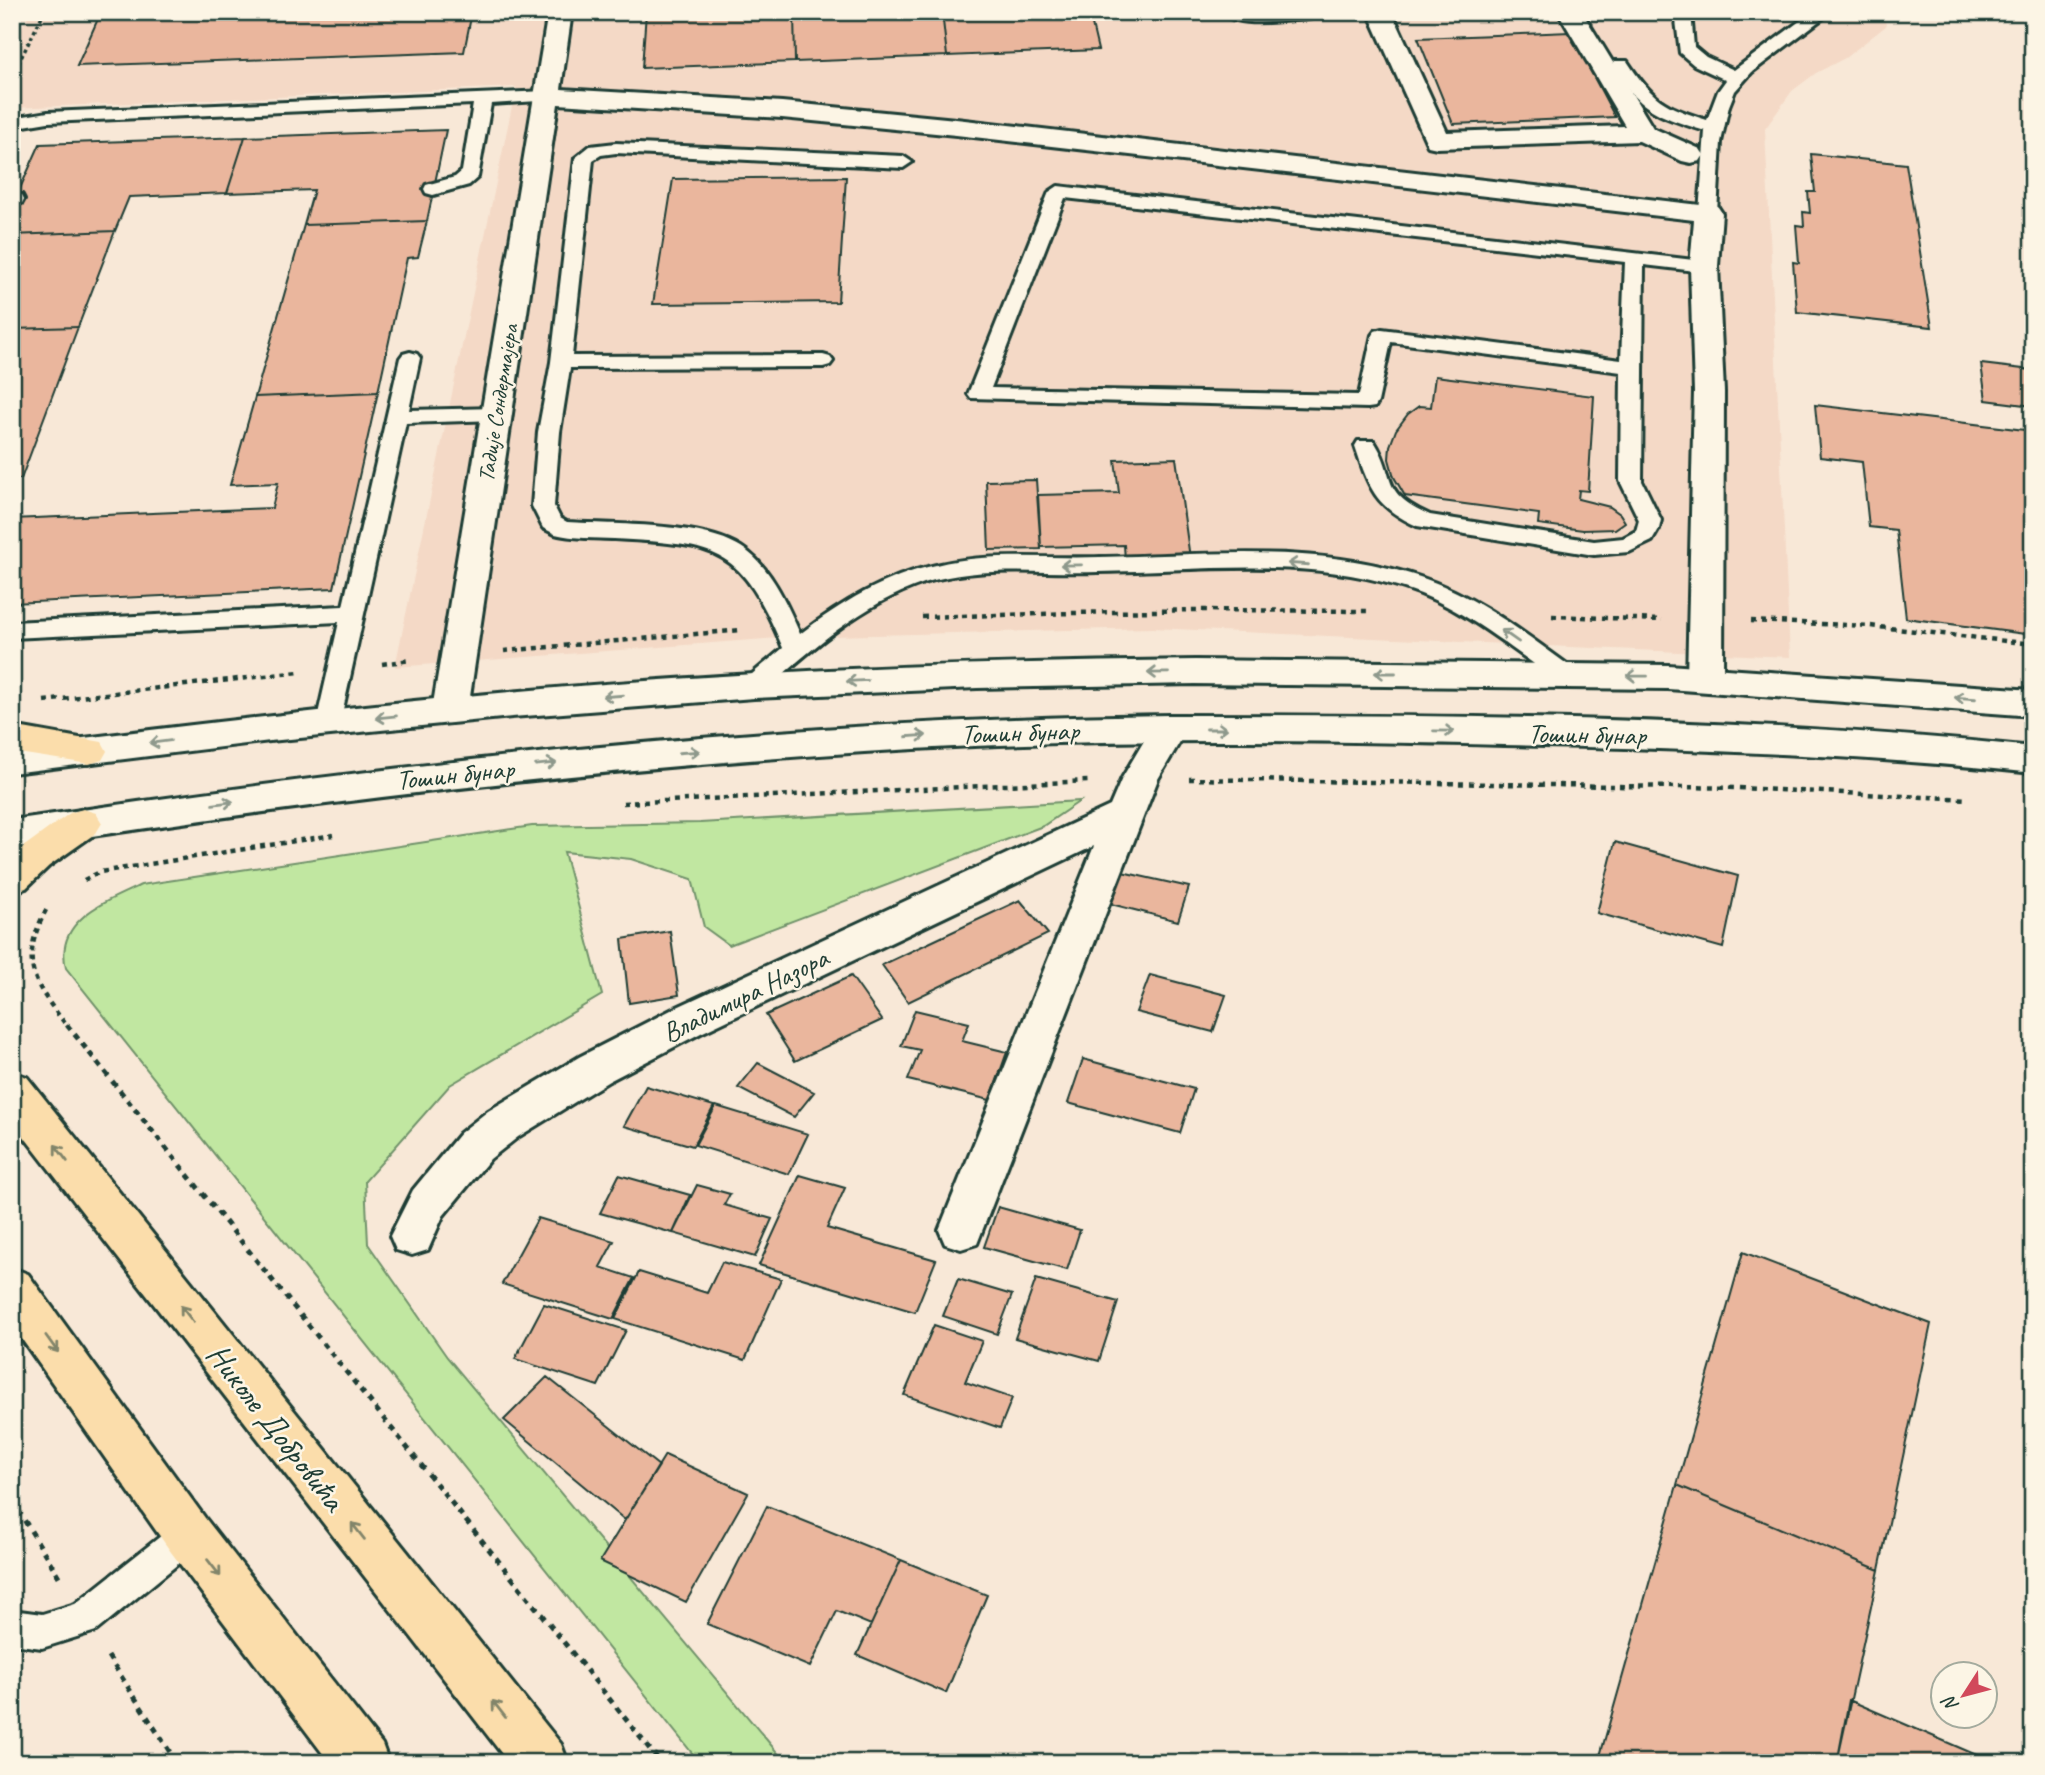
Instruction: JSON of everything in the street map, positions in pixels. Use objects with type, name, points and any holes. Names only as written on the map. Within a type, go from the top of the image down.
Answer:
[{"type":"main road","points":[[12,739],[89,751]]},
{"type":"main road","points":[[12,878],[36,856],[83,823]]},
{"type":"main road","name":"Николе Добровића","points":[[12,1089],[542,1763]]},
{"type":"main road","points":[[12,1288],[188,1535],[363,1763]]},
{"type":"street","name":"Тадије Сондермајера","points":[[450,710],[560,12]]},
{"type":"street","points":[[1234,12],[1240,15],[1308,12]]},
{"type":"street","points":[[1380,12],[1430,151],[1643,132],[1691,155]]},
{"type":"street","points":[[1570,12],[1643,132]]},
{"type":"street","points":[[547,96],[782,110],[956,127],[1708,213],[1704,266],[1709,392],[1705,678]]},
{"type":"street","name":"Тошин бунар","points":[[12,760],[450,710],[754,686],[977,676],[1182,672],[1705,678],[2033,703]]},
{"type":"street","points":[[961,1230],[1140,778],[1170,728]]},
{"type":"street","name":"Тошин бунар","points":[[12,834],[336,787],[621,757],[975,733],[1170,728],[1357,729],[1732,738],[2033,760]]},
{"type":"street","name":"Владимира Назора","points":[[412,1236],[428,1203],[475,1146],[503,1124],[594,1069],[687,1021],[1125,815]]},
{"type":"lane","points":[[1683,12],[1686,50],[1700,61],[1736,78]]},
{"type":"lane","points":[[1708,213],[1715,128],[1721,102],[1736,78],[1822,12]]},
{"type":"lane","points":[[1621,65],[1636,91],[1647,102],[1662,110],[1715,128]]},
{"type":"lane","points":[[12,123],[48,117],[547,96]]},
{"type":"lane","points":[[433,189],[461,181],[471,173],[483,99]]},
{"type":"lane","points":[[795,650],[765,590],[750,569],[732,551],[701,540],[563,529],[551,523],[543,506],[549,432],[561,362],[584,158],[596,150],[617,148],[903,162]]},
{"type":"lane","points":[[1631,367],[1382,335],[1368,402],[978,394],[1058,192],[1704,266]]},
{"type":"lane","points":[[1366,446],[1382,492],[1404,512],[1425,520],[1594,548],[1618,548],[1631,544],[1647,531],[1650,520],[1631,481],[1635,258]]},
{"type":"lane","points":[[328,723],[410,358]]},
{"type":"lane","points":[[561,362],[823,361]]},
{"type":"lane","points":[[397,417],[497,414]]},
{"type":"lane","points":[[754,686],[795,650],[866,601],[931,573],[1029,566],[1271,562],[1369,570],[1414,583],[1465,605],[1566,675]]},
{"type":"lane","points":[[12,630],[352,613]]},
{"type":"lane","points":[[12,1627],[42,1631],[84,1619],[188,1535]]},
{"type":"path","points":[[12,76],[44,12]]},
{"type":"path","points":[[1707,620],[1870,626],[2033,644]]},
{"type":"path","points":[[613,803],[1140,778],[1724,788],[1972,799]]},
{"type":"path","points":[[80,881],[100,872],[342,834]]},
{"type":"path","points":[[52,900],[34,933],[30,965],[39,991],[661,1763]]},
{"type":"shaded area","points":[[30,12],[1884,12],[1886,26],[1845,58],[1816,73],[1792,91],[1765,129],[1790,657],[1153,628],[792,637],[395,667],[516,87],[12,108],[12,47]]},
{"type":"green space","points":[[1080,801],[1043,826],[729,945],[704,927],[692,879],[631,859],[564,852],[602,995],[450,1085],[365,1181],[368,1244],[447,1357],[786,1763],[700,1763],[66,968],[64,951],[68,937],[75,925],[98,906],[141,885],[532,826],[700,823]]},
{"type":"building","points":[[101,12],[472,12],[464,52],[77,66]]},
{"type":"building","points":[[646,12],[794,12],[795,62],[642,68]]},
{"type":"building","points":[[794,12],[942,12],[947,56],[795,62]]},
{"type":"building","points":[[942,12],[1089,12],[1098,50],[947,56]]},
{"type":"building","points":[[1570,32],[1615,117],[1453,124],[1418,38]]},
{"type":"building","points":[[446,130],[427,221],[304,225],[314,190],[227,193],[245,137]]},
{"type":"building","points":[[245,137],[227,193],[129,197],[115,231],[12,235],[12,206],[40,144]]},
{"type":"building","points":[[1811,154],[1906,164],[1932,327],[1797,312],[1793,262],[1799,263],[1796,225],[1804,226],[1803,212],[1810,213],[1808,192],[1815,192]]},
{"type":"building","points":[[846,177],[838,302],[653,304],[673,179]]},
{"type":"building","points":[[427,221],[418,257],[407,258],[378,392],[255,397],[304,225]]},
{"type":"building","points":[[115,231],[78,327],[12,329],[12,235]]},
{"type":"building","points":[[78,327],[21,479],[12,479],[12,329]]},
{"type":"building","points":[[2029,355],[2033,355],[2033,406],[1986,400],[1981,364],[2032,370]]},
{"type":"building","points":[[1435,376],[1594,396],[1588,491],[1579,490],[1578,499],[1610,507],[1620,514],[1625,522],[1615,529],[1583,530],[1538,524],[1539,514],[1405,496],[1394,477],[1389,459],[1390,446],[1396,430],[1408,414],[1419,406],[1431,407]]},
{"type":"building","points":[[378,392],[334,588],[12,603],[12,519],[272,508],[278,483],[230,485],[255,397]]},
{"type":"building","points":[[1815,405],[2033,431],[2033,525],[2028,524],[2033,552],[2033,635],[1906,618],[1896,530],[1869,527],[1862,462],[1820,457]]},
{"type":"building","points":[[1176,458],[1190,558],[1125,560],[1124,545],[1041,547],[1038,495],[1119,493],[1115,460]]},
{"type":"building","points":[[1036,480],[1041,549],[989,550],[986,481]]},
{"type":"building","points":[[1615,842],[1738,876],[1723,948],[1597,913]]},
{"type":"building","points":[[1122,872],[1189,887],[1178,921],[1111,904]]},
{"type":"building","points":[[1020,900],[1048,934],[908,1002],[882,965]]},
{"type":"building","points":[[670,931],[679,995],[629,1003],[622,939]]},
{"type":"building","points":[[1150,975],[1226,995],[1213,1032],[1136,1012]]},
{"type":"building","points":[[851,976],[882,1020],[795,1061],[766,1015]]},
{"type":"building","points":[[915,1010],[969,1023],[962,1041],[1007,1052],[990,1100],[908,1080],[920,1050],[901,1046]]},
{"type":"building","points":[[1083,1059],[1194,1089],[1180,1133],[1068,1103]]},
{"type":"building","points":[[758,1063],[814,1092],[794,1117],[738,1088]]},
{"type":"building","points":[[646,1086],[714,1106],[693,1146],[624,1126]]},
{"type":"building","points":[[716,1106],[808,1134],[789,1174],[695,1145]]},
{"type":"building","points":[[619,1175],[690,1195],[673,1233],[600,1213]]},
{"type":"building","points":[[800,1175],[845,1188],[827,1228],[936,1260],[915,1312],[759,1265]]},
{"type":"building","points":[[697,1185],[730,1194],[724,1205],[772,1219],[755,1257],[673,1233]]},
{"type":"building","points":[[998,1207],[1080,1230],[1067,1270],[984,1247]]},
{"type":"building","points":[[538,1218],[614,1241],[600,1267],[634,1278],[613,1319],[502,1284]]},
{"type":"building","points":[[1743,1252],[1931,1324],[1879,1570],[1677,1485]]},
{"type":"building","points":[[722,1262],[781,1279],[745,1360],[615,1319],[639,1272],[707,1293]]},
{"type":"building","points":[[958,1279],[1012,1295],[997,1334],[943,1316]]},
{"type":"building","points":[[1036,1279],[1118,1302],[1099,1361],[1015,1338]]},
{"type":"building","points":[[544,1304],[626,1330],[598,1386],[515,1359]]},
{"type":"building","points":[[934,1325],[982,1341],[965,1382],[1012,1398],[1000,1428],[904,1395]]},
{"type":"building","points":[[547,1377],[659,1466],[625,1520],[504,1420]]},
{"type":"building","points":[[665,1455],[748,1493],[686,1602],[600,1561]]},
{"type":"building","points":[[1677,1485],[1879,1570],[1837,1763],[1598,1763]]},
{"type":"building","points":[[767,1506],[901,1560],[871,1625],[837,1611],[810,1667],[707,1624]]},
{"type":"building","points":[[901,1560],[987,1595],[946,1693],[857,1655]]},
{"type":"building","points":[[1849,1700],[1995,1763],[1837,1763]]}]
